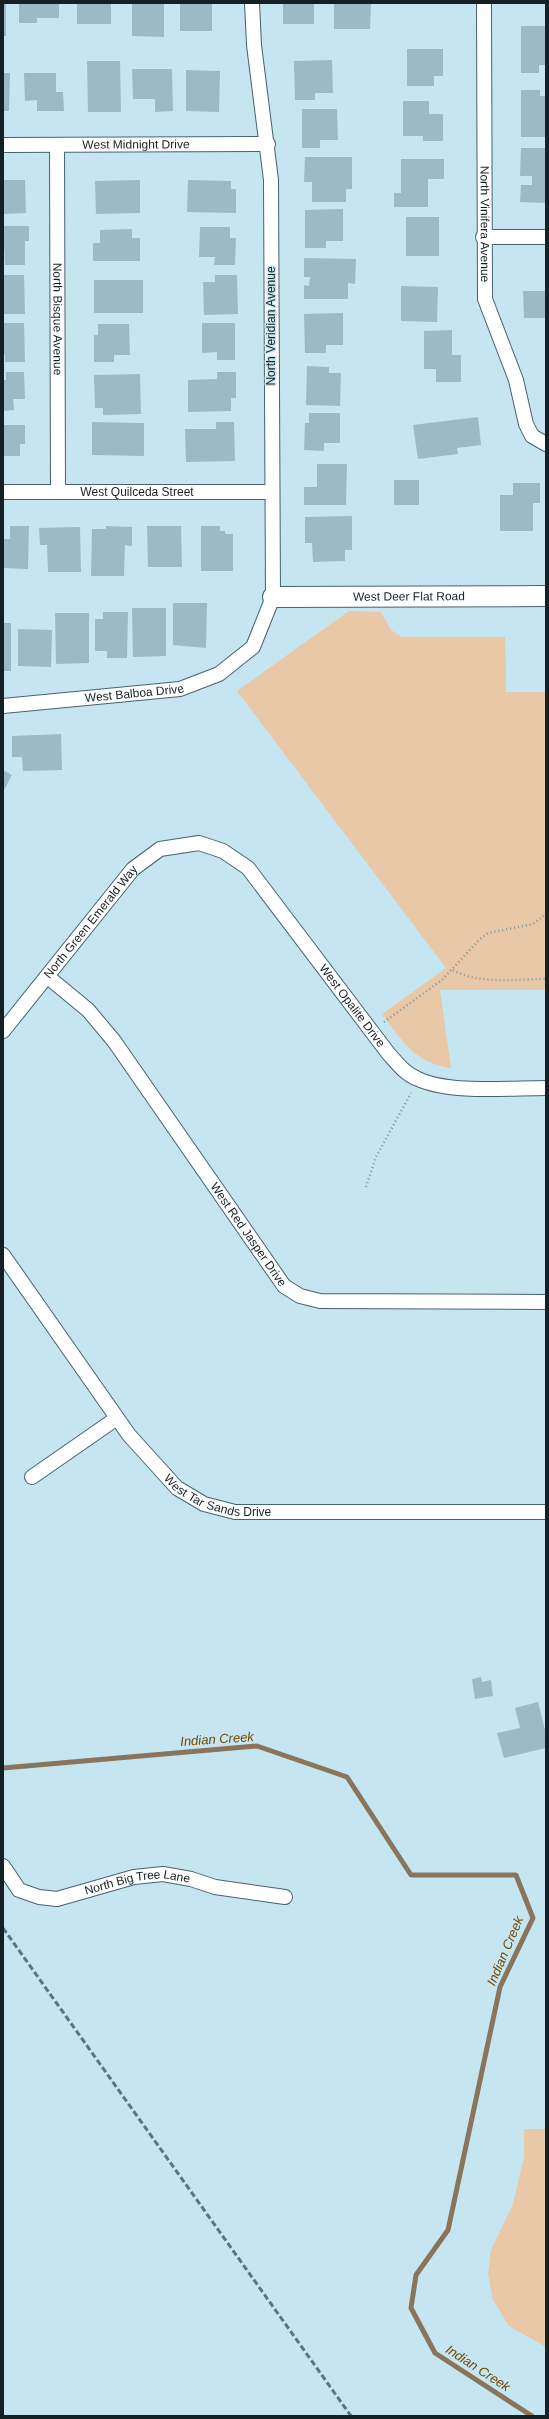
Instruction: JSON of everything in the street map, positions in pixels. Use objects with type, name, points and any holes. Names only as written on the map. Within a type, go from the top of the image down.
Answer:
[{"type":"street","name":"North Veridian Avenue","points":[[252,3],[254,45],[268,144],[271,180],[271,492],[273,597],[253,647]]},
{"type":"street","name":"North Vinifera Avenue","points":[[484,3],[484,298],[516,380],[526,424],[532,436],[546,444]]},
{"type":"street","name":"West Midnight Drive","points":[[3,145],[268,144]]},
{"type":"street","name":"North Bisque Avenue","points":[[57,145],[58,492]]},
{"type":"street","points":[[484,237],[546,237]]},
{"type":"street","name":"West Quilceda Street","points":[[3,492],[271,492]]},
{"type":"street","name":"West Deer Flat Road","points":[[273,597],[546,596]]},
{"type":"street","name":"West Balboa Drive","points":[[3,706],[180,689],[219,674],[253,647]]},
{"type":"street","name":"North Green Emerald Way","points":[[3,1031],[48,977],[133,869],[160,849],[198,843]]},
{"type":"street","name":"West Opalite Drive","points":[[198,843],[223,851],[248,868],[388,1053],[400,1066],[418,1079],[452,1088],[546,1088]]},
{"type":"street","name":"West Red Jasper Drive","points":[[48,977],[88,1010],[114,1041],[284,1286],[300,1296],[320,1301],[546,1302]]},
{"type":"street","name":"West Tar Sands Drive","points":[[3,1255],[129,1435],[177,1488],[204,1504],[235,1512],[546,1512]]},
{"type":"street","points":[[32,1477],[117,1418]]},
{"type":"street","name":"North Big Tree Lane","points":[[3,1866],[19,1890],[39,1897],[57,1899],[134,1877],[162,1874],[191,1879],[215,1887],[285,1897]]},
{"type":"path","points":[[384,1022],[453,970],[479,940],[488,933],[533,924],[546,914]]},
{"type":"path","points":[[453,970],[461,975],[481,979],[546,979]]},
{"type":"path","points":[[366,1188],[376,1156],[418,1079]]},
{"type":"shaded area","points":[[349,611],[381,612],[391,630],[402,637],[505,637],[506,692],[546,692],[546,990],[440,990],[451,1068],[428,1061],[411,1050],[382,1014],[446,968],[237,691]]},
{"type":"shaded area","points":[[524,2129],[546,2129],[546,2347],[509,2326],[493,2300],[488,2274],[491,2250],[513,2204],[524,2157]]},
{"type":"building","points":[[3,3],[6,3],[6,36],[3,36]]},
{"type":"building","points":[[19,3],[59,3],[59,18],[37,18],[37,23],[19,23]]},
{"type":"building","points":[[77,3],[111,3],[111,24],[77,24]]},
{"type":"building","points":[[132,3],[164,3],[164,37],[132,36]]},
{"type":"building","points":[[180,3],[212,3],[212,31],[180,31]]},
{"type":"building","points":[[283,3],[314,3],[314,24],[283,24]]},
{"type":"building","points":[[334,3],[371,3],[370,29],[334,29]]},
{"type":"building","points":[[521,26],[546,26],[546,65],[539,65],[539,73],[521,73]]},
{"type":"building","points":[[407,49],[443,49],[443,76],[434,76],[434,86],[407,86]]},
{"type":"building","points":[[332,60],[333,93],[315,93],[315,100],[295,100],[294,61]]},
{"type":"building","points":[[87,61],[120,61],[121,112],[88,112]]},
{"type":"building","points":[[132,69],[172,69],[173,111],[155,112],[155,99],[133,99]]},
{"type":"building","points":[[186,70],[220,71],[219,112],[186,111]]},
{"type":"building","points":[[3,73],[10,73],[9,111],[3,111]]},
{"type":"building","points":[[24,73],[56,73],[56,92],[63,92],[64,111],[37,111],[37,100],[25,101]]},
{"type":"building","points":[[521,90],[540,90],[540,96],[546,96],[546,137],[521,137]]},
{"type":"building","points":[[403,101],[429,101],[429,114],[443,114],[443,141],[423,141],[423,136],[403,136]]},
{"type":"building","points":[[302,109],[337,109],[338,140],[320,140],[320,148],[302,148]]},
{"type":"building","points":[[521,148],[546,148],[546,203],[520,202],[521,185],[532,185],[532,176],[520,176]]},
{"type":"building","points":[[305,157],[352,157],[352,189],[346,189],[346,202],[312,202],[312,182],[304,182]]},
{"type":"building","points":[[401,159],[444,159],[444,179],[428,179],[428,207],[394,207],[394,193],[401,193]]},
{"type":"building","points":[[3,180],[25,180],[26,213],[3,214]]},
{"type":"building","points":[[140,180],[140,213],[96,214],[95,181]]},
{"type":"building","points":[[188,180],[231,181],[231,189],[236,189],[236,213],[187,212]]},
{"type":"building","points":[[343,209],[343,241],[326,241],[326,248],[305,248],[305,210]]},
{"type":"building","points":[[406,217],[439,217],[439,256],[406,256]]},
{"type":"building","points":[[3,226],[29,226],[29,241],[25,241],[25,265],[5,265]]},
{"type":"building","points":[[200,227],[230,227],[230,238],[236,238],[235,265],[214,265],[215,257],[199,257]]},
{"type":"building","points":[[132,229],[132,238],[140,238],[140,261],[93,261],[93,243],[100,243],[100,230]]},
{"type":"building","points":[[304,258],[356,259],[355,284],[348,283],[348,299],[304,299],[304,285],[309,286],[310,277],[304,277]]},
{"type":"building","points":[[3,275],[24,275],[25,314],[3,314]]},
{"type":"building","points":[[215,275],[237,275],[238,314],[204,315],[203,282],[215,282]]},
{"type":"building","points":[[94,280],[143,280],[143,313],[94,313]]},
{"type":"building","points":[[401,286],[438,287],[437,322],[401,321]]},
{"type":"building","points":[[523,291],[546,291],[546,318],[524,318]]},
{"type":"building","points":[[343,313],[343,345],[326,345],[326,353],[305,353],[304,314]]},
{"type":"building","points":[[3,323],[24,323],[25,362],[5,362],[5,354],[3,354]]},
{"type":"building","points":[[202,323],[235,323],[235,360],[217,360],[217,352],[202,353]]},
{"type":"building","points":[[98,324],[129,324],[130,355],[114,355],[114,362],[94,362],[94,335],[98,335]]},
{"type":"building","points":[[452,330],[452,355],[461,355],[461,382],[436,382],[436,369],[424,369],[424,331]]},
{"type":"building","points":[[307,366],[329,367],[329,373],[341,373],[340,406],[306,405]]},
{"type":"building","points":[[6,372],[24,372],[25,399],[13,399],[14,410],[3,411],[3,380],[6,380]]},
{"type":"building","points":[[217,372],[236,372],[236,398],[231,398],[231,411],[188,412],[188,380],[217,379]]},
{"type":"building","points":[[140,374],[141,414],[103,415],[103,408],[95,408],[94,375]]},
{"type":"building","points":[[309,413],[340,413],[340,443],[324,443],[324,451],[304,450],[305,423],[309,423]]},
{"type":"building","points":[[478,417],[481,445],[457,448],[458,454],[418,459],[413,425]]},
{"type":"building","points":[[92,422],[144,423],[144,456],[92,455]]},
{"type":"building","points":[[216,422],[234,422],[235,461],[186,462],[185,429],[216,429]]},
{"type":"building","points":[[3,425],[25,425],[25,444],[20,444],[20,456],[3,456]]},
{"type":"building","points":[[317,464],[347,464],[346,505],[304,505],[304,487],[317,487]]},
{"type":"building","points":[[394,480],[419,480],[419,505],[394,505]]},
{"type":"building","points":[[513,483],[540,483],[540,503],[533,503],[533,531],[500,531],[500,495],[513,495]]},
{"type":"building","points":[[352,516],[352,550],[345,550],[345,561],[313,562],[312,543],[305,543],[305,517]]},
{"type":"building","points":[[10,526],[29,526],[28,569],[3,568],[3,539],[10,539]]},
{"type":"building","points":[[106,526],[132,527],[132,546],[125,545],[124,576],[91,576],[92,529],[106,529]]},
{"type":"building","points":[[147,526],[181,526],[182,567],[148,567]]},
{"type":"building","points":[[201,526],[220,526],[220,531],[225,531],[225,534],[233,534],[233,571],[201,571]]},
{"type":"building","points":[[80,527],[81,572],[48,572],[47,545],[40,545],[39,528]]},
{"type":"building","points":[[173,603],[207,603],[206,648],[173,645]]},
{"type":"building","points":[[132,608],[166,608],[166,656],[133,657]]},
{"type":"building","points":[[103,612],[128,612],[127,658],[107,658],[107,651],[95,651],[95,619],[103,619]]},
{"type":"building","points":[[55,613],[89,613],[89,663],[56,664]]},
{"type":"building","points":[[3,623],[11,623],[11,671],[3,671]]},
{"type":"building","points":[[18,629],[52,630],[51,667],[18,666]]},
{"type":"building","points":[[61,734],[62,770],[23,771],[22,757],[12,757],[12,736]]},
{"type":"building","points":[[3,770],[12,775],[3,792]]},
{"type":"building","points":[[481,1677],[482,1682],[491,1680],[493,1696],[475,1699],[472,1679]]},
{"type":"building","points":[[538,1702],[546,1734],[546,1748],[504,1758],[497,1733],[520,1728],[515,1708]]},
{"type":"waterway","name":"Indian Creek","points":[[3,1768],[257,1746],[347,1777],[411,1875],[516,1875],[533,1918],[500,1987],[448,2230],[416,2275],[411,2308],[435,2353],[532,2416]]},
{"type":"railway","points":[[3,1928],[351,2416]]}]
